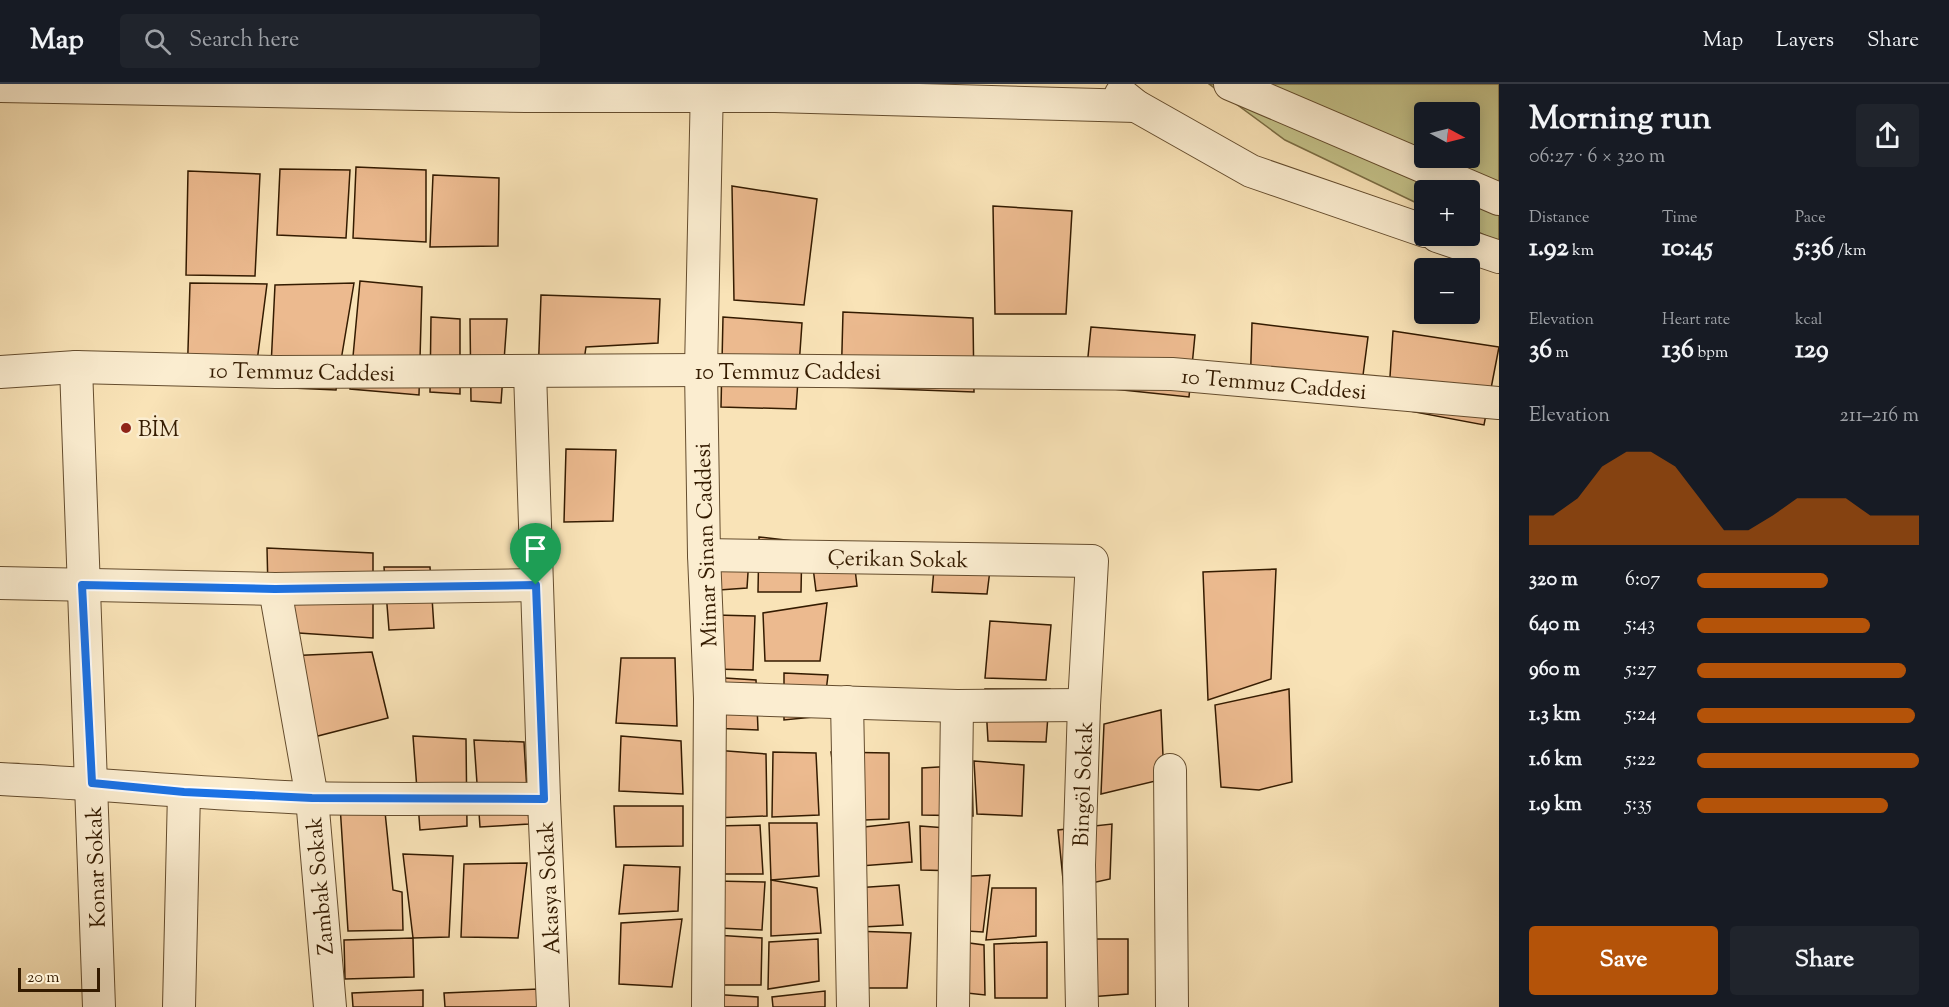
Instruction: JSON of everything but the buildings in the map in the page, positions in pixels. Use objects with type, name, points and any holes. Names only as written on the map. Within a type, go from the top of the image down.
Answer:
[{"type":"street","points":[[1109,84],[1136,106],[1251,171],[1414,227]]},
{"type":"street","points":[[1230,84],[1499,199]]},
{"type":"street","points":[[0,86],[503,96],[707,89],[1136,106]]},
{"type":"street","name":"Mimar Sinan Caddesi","points":[[707,89],[701,370],[704,555],[710,698],[708,1007]]},
{"type":"street","points":[[1467,246],[1499,257]]},
{"type":"street","name":"10 Temmuz Caddesi","points":[[0,350],[76,367]]},
{"type":"street","name":"10 Temmuz Caddesi","points":[[0,372],[76,367],[276,372],[701,370],[1172,374],[1499,403]]},
{"type":"street","name":"Konar Sokak","points":[[76,367],[82,585],[92,783],[99,1007]]},
{"type":"street","name":"Akasya Sokak","points":[[530,372],[544,799],[554,1007]]},
{"type":"street","name":"Çerikan Sokak","points":[[704,555],[1092,561]]},
{"type":"street","name":"Bingöl Sokak","points":[[1082,1007],[1079,865],[1084,705],[1092,561]]},
{"type":"street","points":[[0,583],[275,589],[536,585]]},
{"type":"street","name":"Zambak Sokak","points":[[275,589],[312,798],[330,1007]]},
{"type":"street","points":[[710,698],[957,705],[1084,705]]},
{"type":"street","points":[[847,702],[853,1007]]},
{"type":"street","points":[[953,1007],[957,705]]},
{"type":"street","points":[[1170,770],[1172,1007]]},
{"type":"street","points":[[0,780],[92,783],[184,792],[312,798],[544,799]]},
{"type":"street","points":[[179,1007],[184,792]]},
{"type":"shaded area","points":[[1209,84],[1499,84],[1499,242],[1480,233],[1480,180],[1414,180],[1414,202],[1285,140]]},
{"type":"place","name":"BİM","points":[[126,428]]},
{"type":"route","points":[[82,585],[275,589],[536,585],[544,799],[312,798],[184,792],[92,783],[82,585]]}]
